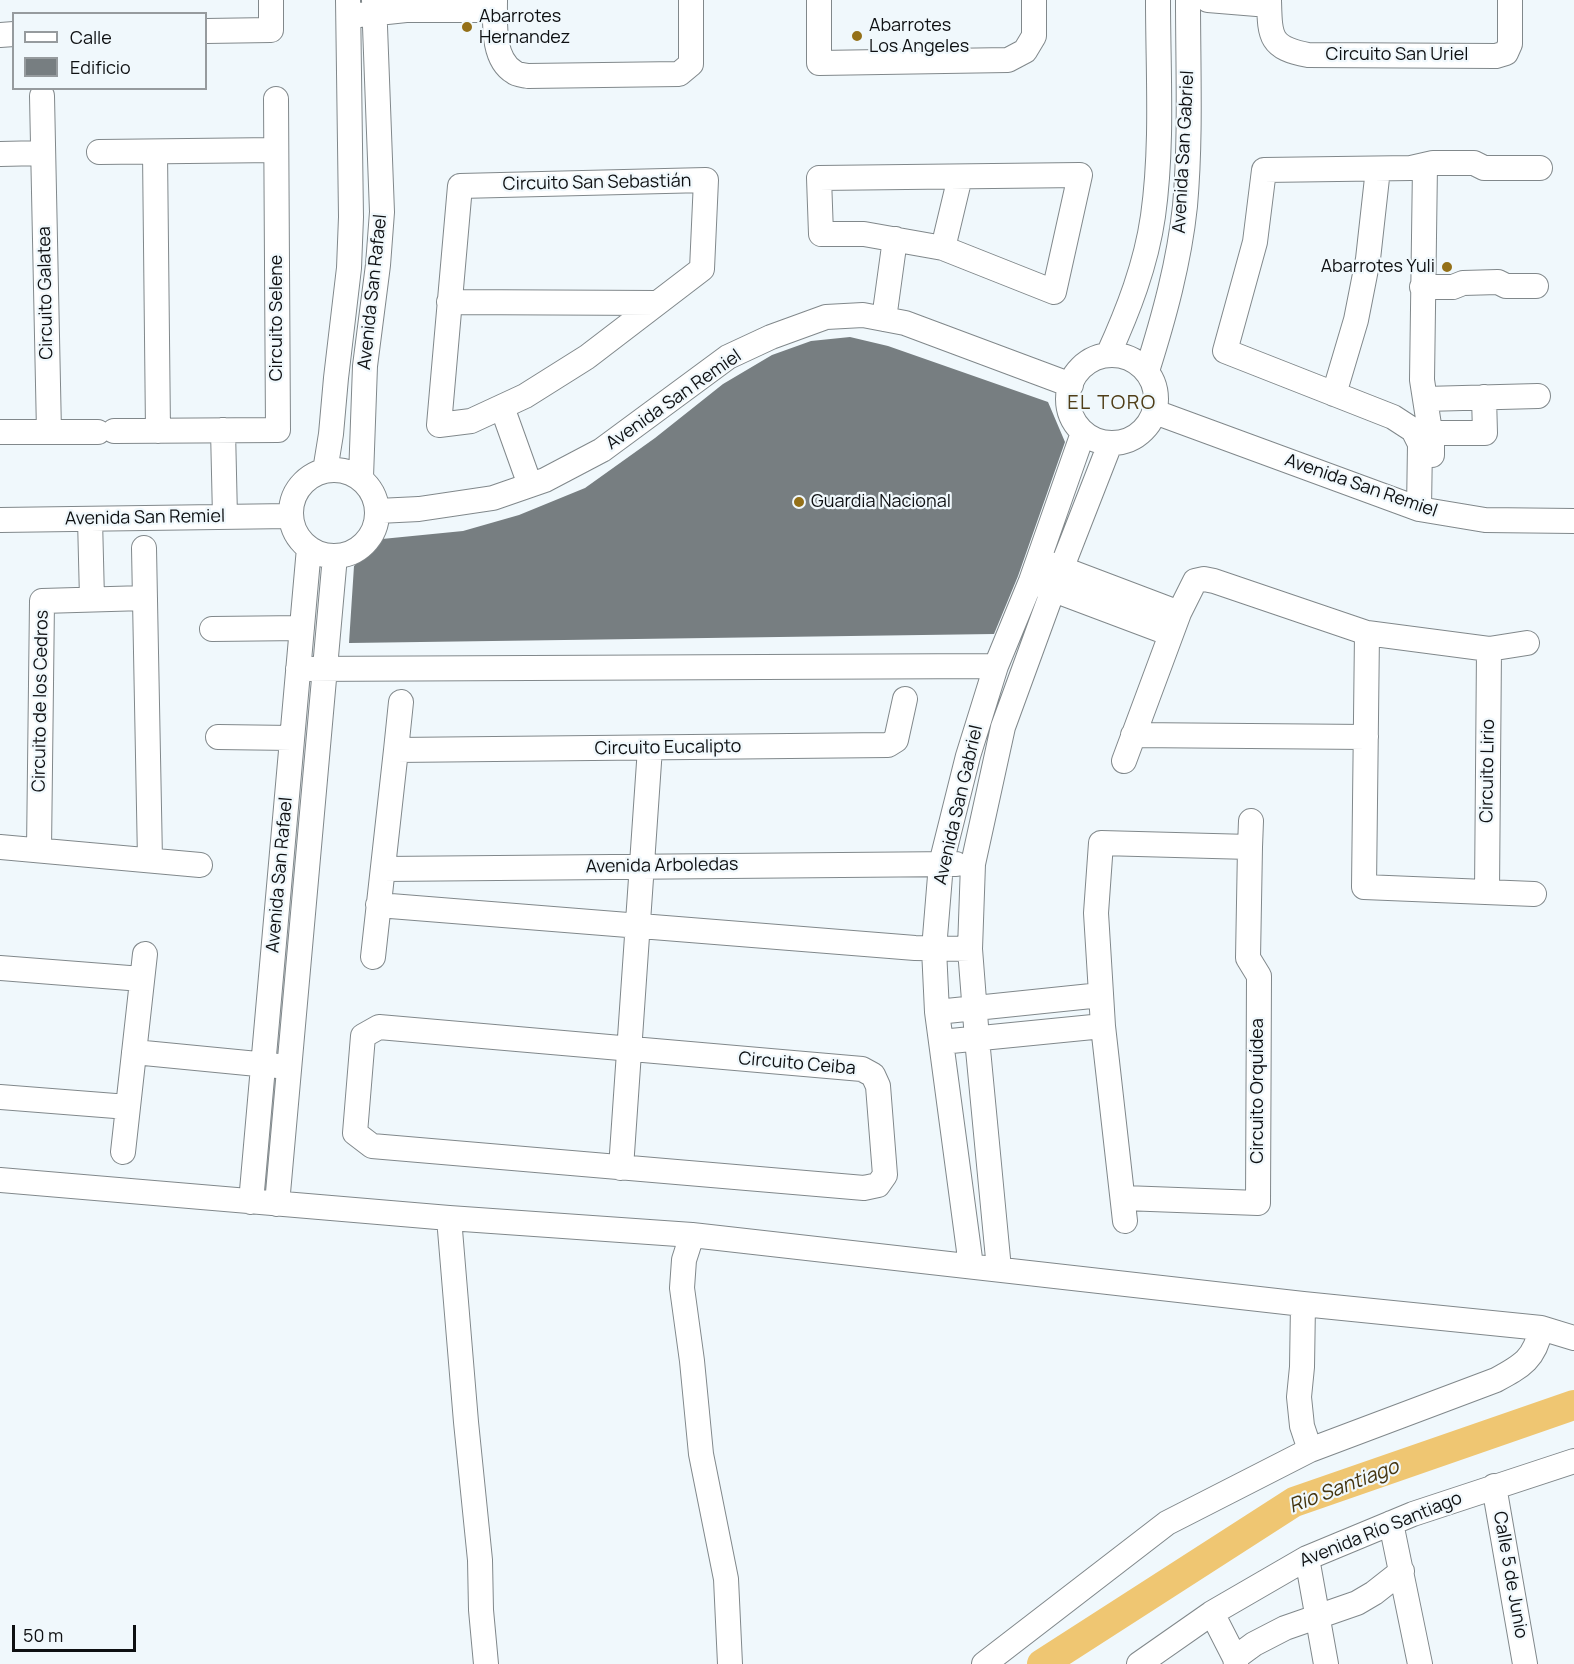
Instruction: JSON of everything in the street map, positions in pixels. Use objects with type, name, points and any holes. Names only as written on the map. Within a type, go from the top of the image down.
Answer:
[{"type":"street","points":[[207,31],[271,30],[271,0]]},
{"type":"street","points":[[348,8],[375,7],[406,10],[495,5],[498,52],[514,73],[528,76],[679,74],[691,63],[691,0]]},
{"type":"street","points":[[819,0],[819,63],[1008,60],[1025,51],[1034,36],[1034,0]]},
{"type":"street","name":"Avenida San Gabriel","points":[[1108,355],[1130,306],[1153,218],[1158,132],[1158,0]]},
{"type":"street","name":"Avenida San Gabriel","points":[[1147,371],[1164,316],[1176,265],[1185,206],[1188,0]]},
{"type":"street","name":"Circuito San Uriel","points":[[1208,0],[1269,3],[1270,28],[1274,41],[1290,51],[1308,55],[1496,56],[1506,53],[1510,44],[1510,0]]},
{"type":"street","name":"Avenida San Rafael","points":[[361,477],[365,366],[378,265],[382,212],[375,7]]},
{"type":"street","name":"Avenida San Rafael","points":[[325,471],[349,268],[351,217],[348,8]]},
{"type":"street","name":"Circuito Galatea","points":[[42,96],[49,432]]},
{"type":"street","name":"Circuito Selene","points":[[49,432],[278,430],[276,99]]},
{"type":"street","points":[[99,152],[276,150]]},
{"type":"street","points":[[155,152],[158,431]]},
{"type":"street","points":[[0,154],[43,153]]},
{"type":"street","points":[[1425,510],[1420,444],[1413,430],[1393,417],[1226,351],[1255,242],[1264,170],[1420,168],[1475,172],[1484,168],[1540,168]]},
{"type":"street","points":[[1420,168],[1422,380],[1432,444],[1425,510]]},
{"type":"street","points":[[1334,394],[1356,320],[1368,259],[1378,169]]},
{"type":"street","points":[[1080,175],[1054,292],[943,248],[864,234],[821,234],[819,178],[960,177],[1080,175]]},
{"type":"street","points":[[943,248],[960,177]]},
{"type":"street","name":"Circuito San Sebastián","points":[[706,180],[702,268],[587,357],[525,396],[471,421],[439,426],[449,302],[460,186],[706,180]]},
{"type":"street","points":[[884,319],[896,239]]},
{"type":"street","points":[[1422,287],[1497,291],[1506,286],[1536,286]]},
{"type":"street","points":[[449,302],[657,303]]},
{"type":"street","name":"Avenida San Remiel","points":[[378,511],[419,509],[493,498],[545,480],[602,450],[728,357],[771,337],[826,317],[863,315],[905,323],[1071,385]]},
{"type":"street","points":[[1108,355],[1123,356],[1136,362],[1147,371],[1154,384],[1157,398],[1155,412],[1149,425],[1138,436],[1125,442],[1110,444],[1083,433],[1073,421],[1068,407],[1068,393],[1073,379],[1082,367],[1094,359],[1108,355]]},
{"type":"street","points":[[1425,399],[1538,396]]},
{"type":"street","points":[[1430,433],[1485,433],[1484,397]]},
{"type":"street","points":[[502,407],[530,485]]},
{"type":"street","name":"Avenida San Remiel","points":[[1155,412],[1425,510],[1485,520],[1574,521]]},
{"type":"street","points":[[223,430],[225,516]]},
{"type":"street","points":[[0,432],[49,432]]},
{"type":"street","name":"Avenida San Gabriel","points":[[999,1269],[970,949],[973,864],[1003,727],[1083,433]]},
{"type":"street","name":"Avenida San Gabriel","points":[[970,1266],[937,1012],[934,949],[941,864],[968,756],[996,666],[1046,575],[1110,444]]},
{"type":"street","points":[[340,470],[361,477],[374,496],[378,511],[371,537],[349,554],[335,556],[322,554],[309,548],[299,539],[290,516],[293,499],[300,486],[311,476],[325,471],[340,470]]},
{"type":"street","name":"Avenida San Remiel","points":[[0,520],[290,516]]},
{"type":"street","points":[[90,519],[92,599]]},
{"type":"street","points":[[144,548],[150,860]]},
{"type":"street","name":"Avenida San Rafael","points":[[251,1202],[309,548]]},
{"type":"street","name":"Avenida San Rafael","points":[[277,1204],[335,556]]},
{"type":"street","points":[[1046,575],[1175,623]]},
{"type":"street","points":[[1124,761],[1175,623],[1196,581],[1204,579],[1367,633],[1489,650],[1527,643]]},
{"type":"street","name":"Circuito de los Cedros","points":[[39,850],[42,601],[145,598]]},
{"type":"street","points":[[212,629],[302,628]]},
{"type":"street","points":[[1367,633],[1364,887],[1534,894]]},
{"type":"street","name":"Circuito Lirio","points":[[1487,892],[1489,650]]},
{"type":"street","points":[[298,669],[996,666]]},
{"type":"street","name":"Circuito Eucalipto","points":[[396,750],[888,745],[896,740],[904,699]]},
{"type":"street","points":[[373,957],[401,702]]},
{"type":"street","points":[[1133,735],[1366,738]]},
{"type":"street","points":[[218,737],[292,738]]},
{"type":"street","points":[[621,1168],[650,748]]},
{"type":"street","name":"Circuito Orquídea","points":[[1250,848],[1101,843],[1096,913],[1103,1026],[1125,1209],[1258,1203],[1259,976],[1248,958],[1251,821]]},
{"type":"street","points":[[0,847],[200,865]]},
{"type":"street","name":"Avenida Arboledas","points":[[383,869],[973,864]]},
{"type":"street","points":[[378,905],[934,949],[970,949]]},
{"type":"street","points":[[278,907],[304,909]]},
{"type":"street","points":[[123,1152],[145,954]]},
{"type":"street","points":[[0,968],[142,979]]},
{"type":"street","points":[[937,1012],[1101,995]]},
{"type":"street","points":[[1062,999],[1064,1030]]},
{"type":"street","points":[[941,1042],[1103,1026]]},
{"type":"street","name":"Circuito Ceiba","points":[[379,1027],[629,1050],[862,1069],[873,1075],[878,1086],[885,1174],[878,1185],[864,1188],[372,1146],[355,1133],[363,1036],[379,1027]]},
{"type":"street","points":[[134,1052],[290,1066]]},
{"type":"street","points":[[0,1097],[128,1107]]},
{"type":"street","points":[[0,1180],[449,1218],[692,1235],[1303,1304],[1541,1328],[1574,1338]]},
{"type":"street","points":[[449,1218],[480,1560],[481,1610],[486,1664]]},
{"type":"street","points":[[692,1235],[684,1260],[682,1288],[701,1454],[726,1579],[730,1664]]},
{"type":"street","points":[[1303,1304],[1299,1396],[1302,1426],[1310,1450]]},
{"type":"street","points":[[984,1664],[1167,1523],[1310,1450],[1496,1380],[1524,1365],[1538,1346],[1541,1328]]},
{"type":"street","name":"Avenida Río Santiago","points":[[1139,1664],[1212,1613],[1306,1558],[1391,1523],[1494,1486],[1574,1461]]},
{"type":"street","name":"Calle 5 de Junio","points":[[1494,1486],[1525,1664]]},
{"type":"street","points":[[1391,1523],[1420,1664]]},
{"type":"street","points":[[1306,1558],[1326,1664]]},
{"type":"street","points":[[1212,1613],[1235,1661],[1254,1644],[1285,1628],[1357,1603],[1402,1571]]},
{"type":"building","name":"Guardia Nacional","points":[[850,337],[888,346],[1048,402],[1065,442],[1018,576],[994,634],[349,643],[354,566],[382,539],[463,531],[519,515],[585,488],[655,438],[723,384],[772,355],[811,341]]},
{"type":"waterway","name":"Rio Santiago","points":[[1042,1664],[1294,1502],[1574,1405]]},
{"type":"place","name":"Abarrotes Hernandez","points":[[467,27]]},
{"type":"place","name":"Abarrotes Los Angeles","points":[[857,36]]},
{"type":"place","name":"Abarrotes Yuli","points":[[1447,267]]},
{"type":"place","name":"Guardia Nacional","points":[[799,502]]},
{"type":"district","name":"EL TORO","points":[[1112,403]]}]
